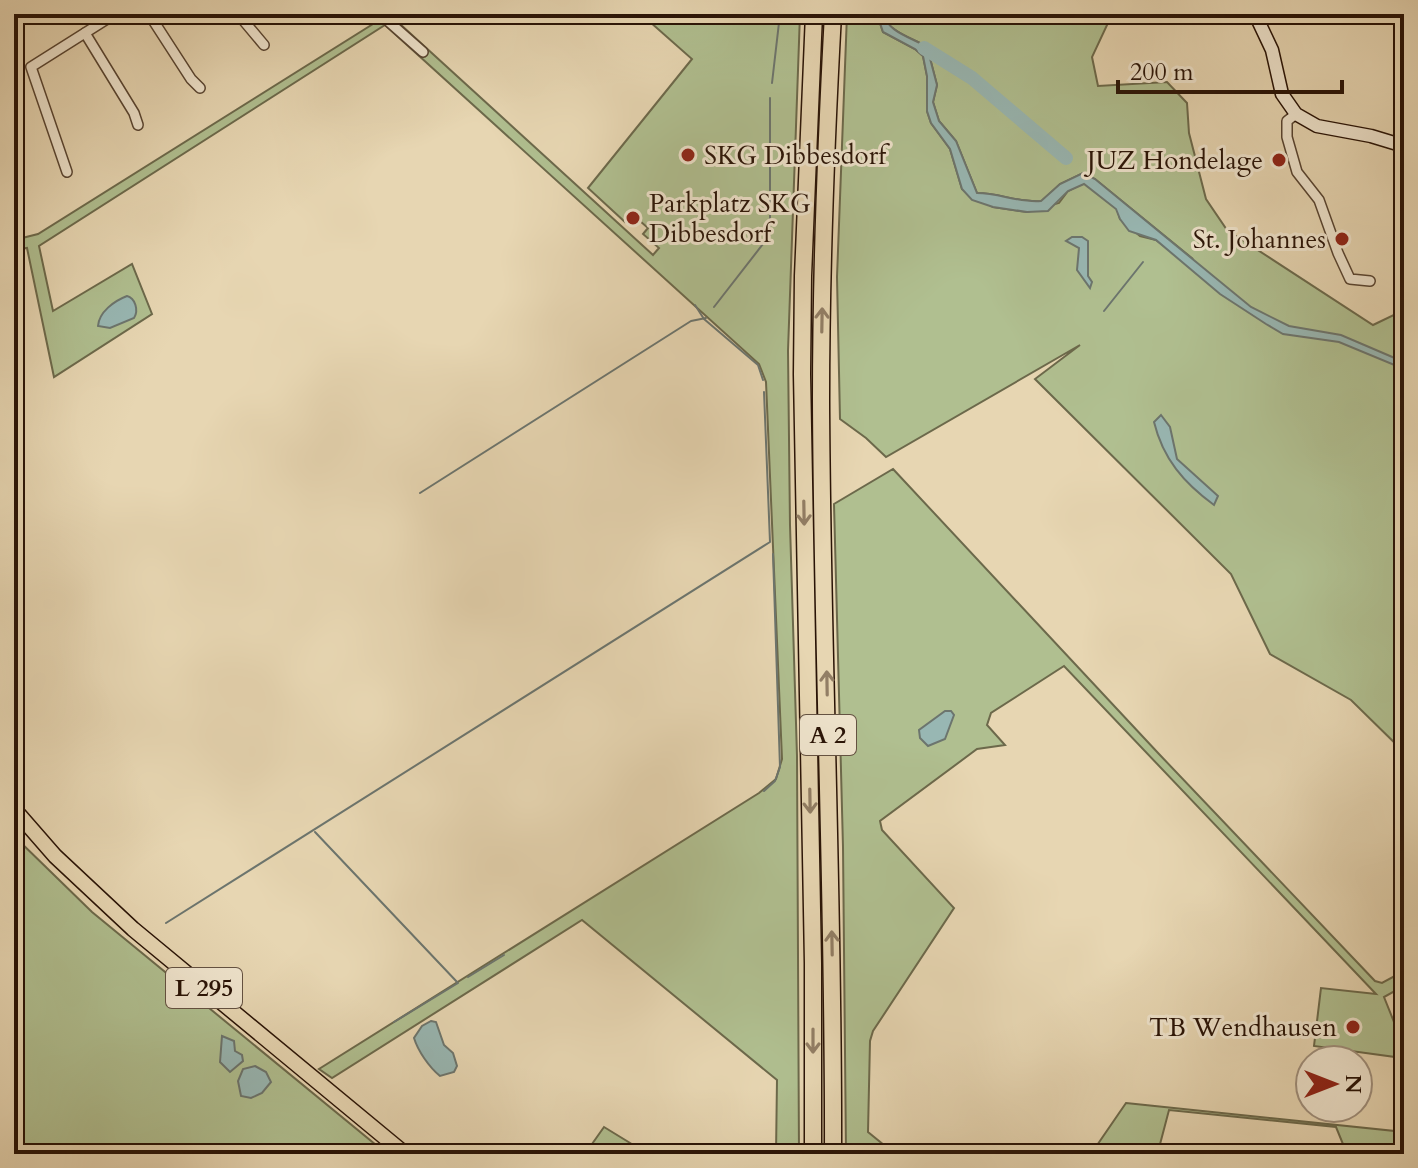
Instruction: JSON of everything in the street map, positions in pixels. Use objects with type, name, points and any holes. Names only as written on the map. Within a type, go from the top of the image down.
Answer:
[{"type":"highway","name":"A 2","points":[[813,1154],[813,963],[802,374],[814,14]]},
{"type":"highway","name":"A 2","points":[[833,14],[821,398],[833,1154]]},
{"type":"highway","points":[[804,1154],[805,1140],[813,1122]]},
{"type":"main road","points":[[1255,14],[1272,50],[1282,94],[1296,114],[1317,126],[1404,146]]},
{"type":"main road","name":"L 295","points":[[14,809],[55,856],[110,909],[405,1154]]},
{"type":"street","points":[[67,172],[31,67],[115,14]]},
{"type":"street","points":[[149,14],[200,88]]},
{"type":"street","points":[[238,14],[264,45]]},
{"type":"street","points":[[380,14],[423,52]]},
{"type":"street","points":[[85,33],[134,113],[138,125]]},
{"type":"street","points":[[1296,114],[1287,121],[1287,137],[1297,172],[1319,200],[1350,279],[1370,281]]},
{"type":"green space","points":[[389,14],[653,255],[659,248],[643,234],[648,228],[632,214],[625,222],[588,188],[692,59],[641,14],[800,14],[788,351],[797,756],[799,1154],[776,1154],[777,1080],[582,920],[332,1078],[319,1069],[759,793],[776,779],[782,759],[766,382],[759,364],[385,25],[39,246],[53,311],[132,264],[152,314],[54,377],[27,248],[14,250],[14,240],[38,234]]},
{"type":"green space","points":[[847,14],[877,14],[883,32],[923,56],[927,76],[927,111],[931,123],[950,149],[962,189],[993,207],[1027,212],[1059,203],[1068,191],[1084,183],[1117,209],[1120,219],[1140,236],[1156,240],[1176,255],[1193,259],[1095,179],[1083,173],[1060,184],[1042,201],[977,193],[956,141],[939,121],[933,102],[937,85],[927,47],[895,30],[883,14],[1105,14],[1108,23],[1092,57],[1098,86],[1167,82],[1187,103],[1189,133],[1206,199],[1227,230],[1373,325],[1404,310],[1404,752],[1351,700],[1270,654],[1231,574],[1035,379],[1080,345],[886,457],[840,419],[837,277]]},
{"type":"green space","points":[[893,469],[1375,981],[1382,983],[1404,971],[1404,986],[1384,997],[1404,1047],[1404,1062],[1402,1058],[1374,1054],[1374,1044],[1314,1044],[1321,988],[1376,994],[1064,666],[991,713],[987,725],[1005,745],[977,749],[880,821],[882,830],[954,908],[873,1031],[870,1041],[868,1132],[895,1154],[846,1154],[843,847],[834,504]]},
{"type":"green space","points":[[14,836],[92,912],[387,1154],[14,1154]]},
{"type":"green space","points":[[1126,1103],[1294,1121],[1169,1110],[1155,1154],[1091,1154]]},
{"type":"green space","points":[[1307,1124],[1404,1132],[1404,1154],[1347,1154],[1336,1127]]},
{"type":"green space","points":[[604,1127],[648,1154],[585,1154]]},
{"type":"water","points":[[877,14],[883,14],[895,30],[927,47],[937,85],[933,102],[939,121],[956,141],[977,193],[1041,201],[1060,184],[1083,173],[1095,179],[1251,307],[1289,326],[1341,335],[1404,362],[1404,369],[1339,342],[1283,334],[1220,294],[1156,240],[1129,231],[1116,209],[1084,184],[1068,191],[1048,211],[1027,212],[972,200],[962,189],[950,149],[931,123],[927,111],[927,76],[923,56],[883,32]]},
{"type":"water","points":[[1072,237],[1082,237],[1088,241],[1090,288],[1077,270],[1079,248],[1066,241]]},
{"type":"water","points":[[127,296],[135,305],[134,318],[110,328],[98,326],[108,308]]},
{"type":"water","points":[[1161,415],[1170,427],[1177,459],[1218,496],[1214,505],[1184,479],[1169,459],[1154,422]]},
{"type":"water","points":[[945,711],[951,711],[954,715],[945,739],[928,746],[920,738],[919,730]]},
{"type":"water","points":[[436,1022],[444,1045],[453,1053],[457,1066],[454,1072],[440,1076],[416,1043],[414,1038],[422,1026]]},
{"type":"water","points":[[222,1036],[234,1041],[235,1051],[242,1055],[243,1061],[230,1072],[220,1062]]},
{"type":"water","points":[[255,1066],[266,1072],[271,1082],[262,1093],[251,1098],[241,1096],[238,1081],[243,1069]]},
{"type":"waterway","points":[[772,83],[780,14]]},
{"type":"waterway","points":[[924,48],[972,78],[1066,158]]},
{"type":"waterway","points":[[714,307],[770,235],[770,98]]},
{"type":"waterway","points":[[1104,311],[1143,262]]},
{"type":"waterway","points":[[695,305],[704,319],[758,365],[763,380]]},
{"type":"waterway","points":[[420,493],[691,321],[706,318]]},
{"type":"waterway","points":[[166,923],[770,542],[764,392]]},
{"type":"waterway","points":[[764,791],[775,781],[780,767],[773,554]]},
{"type":"waterway","points":[[315,832],[458,983],[394,1022]]},
{"type":"waterway","points":[[468,977],[504,955]]},
{"type":"place","name":"SKG Dibbesdorf","points":[[688,155]]},
{"type":"place","name":"JUZ Hondelage","points":[[1279,160]]},
{"type":"place","name":"Parkplatz SKG Dibbesdorf","points":[[633,218]]},
{"type":"place","name":"St. Johannes","points":[[1342,239]]},
{"type":"place","name":"TB Wendhausen","points":[[1353,1027]]}]
